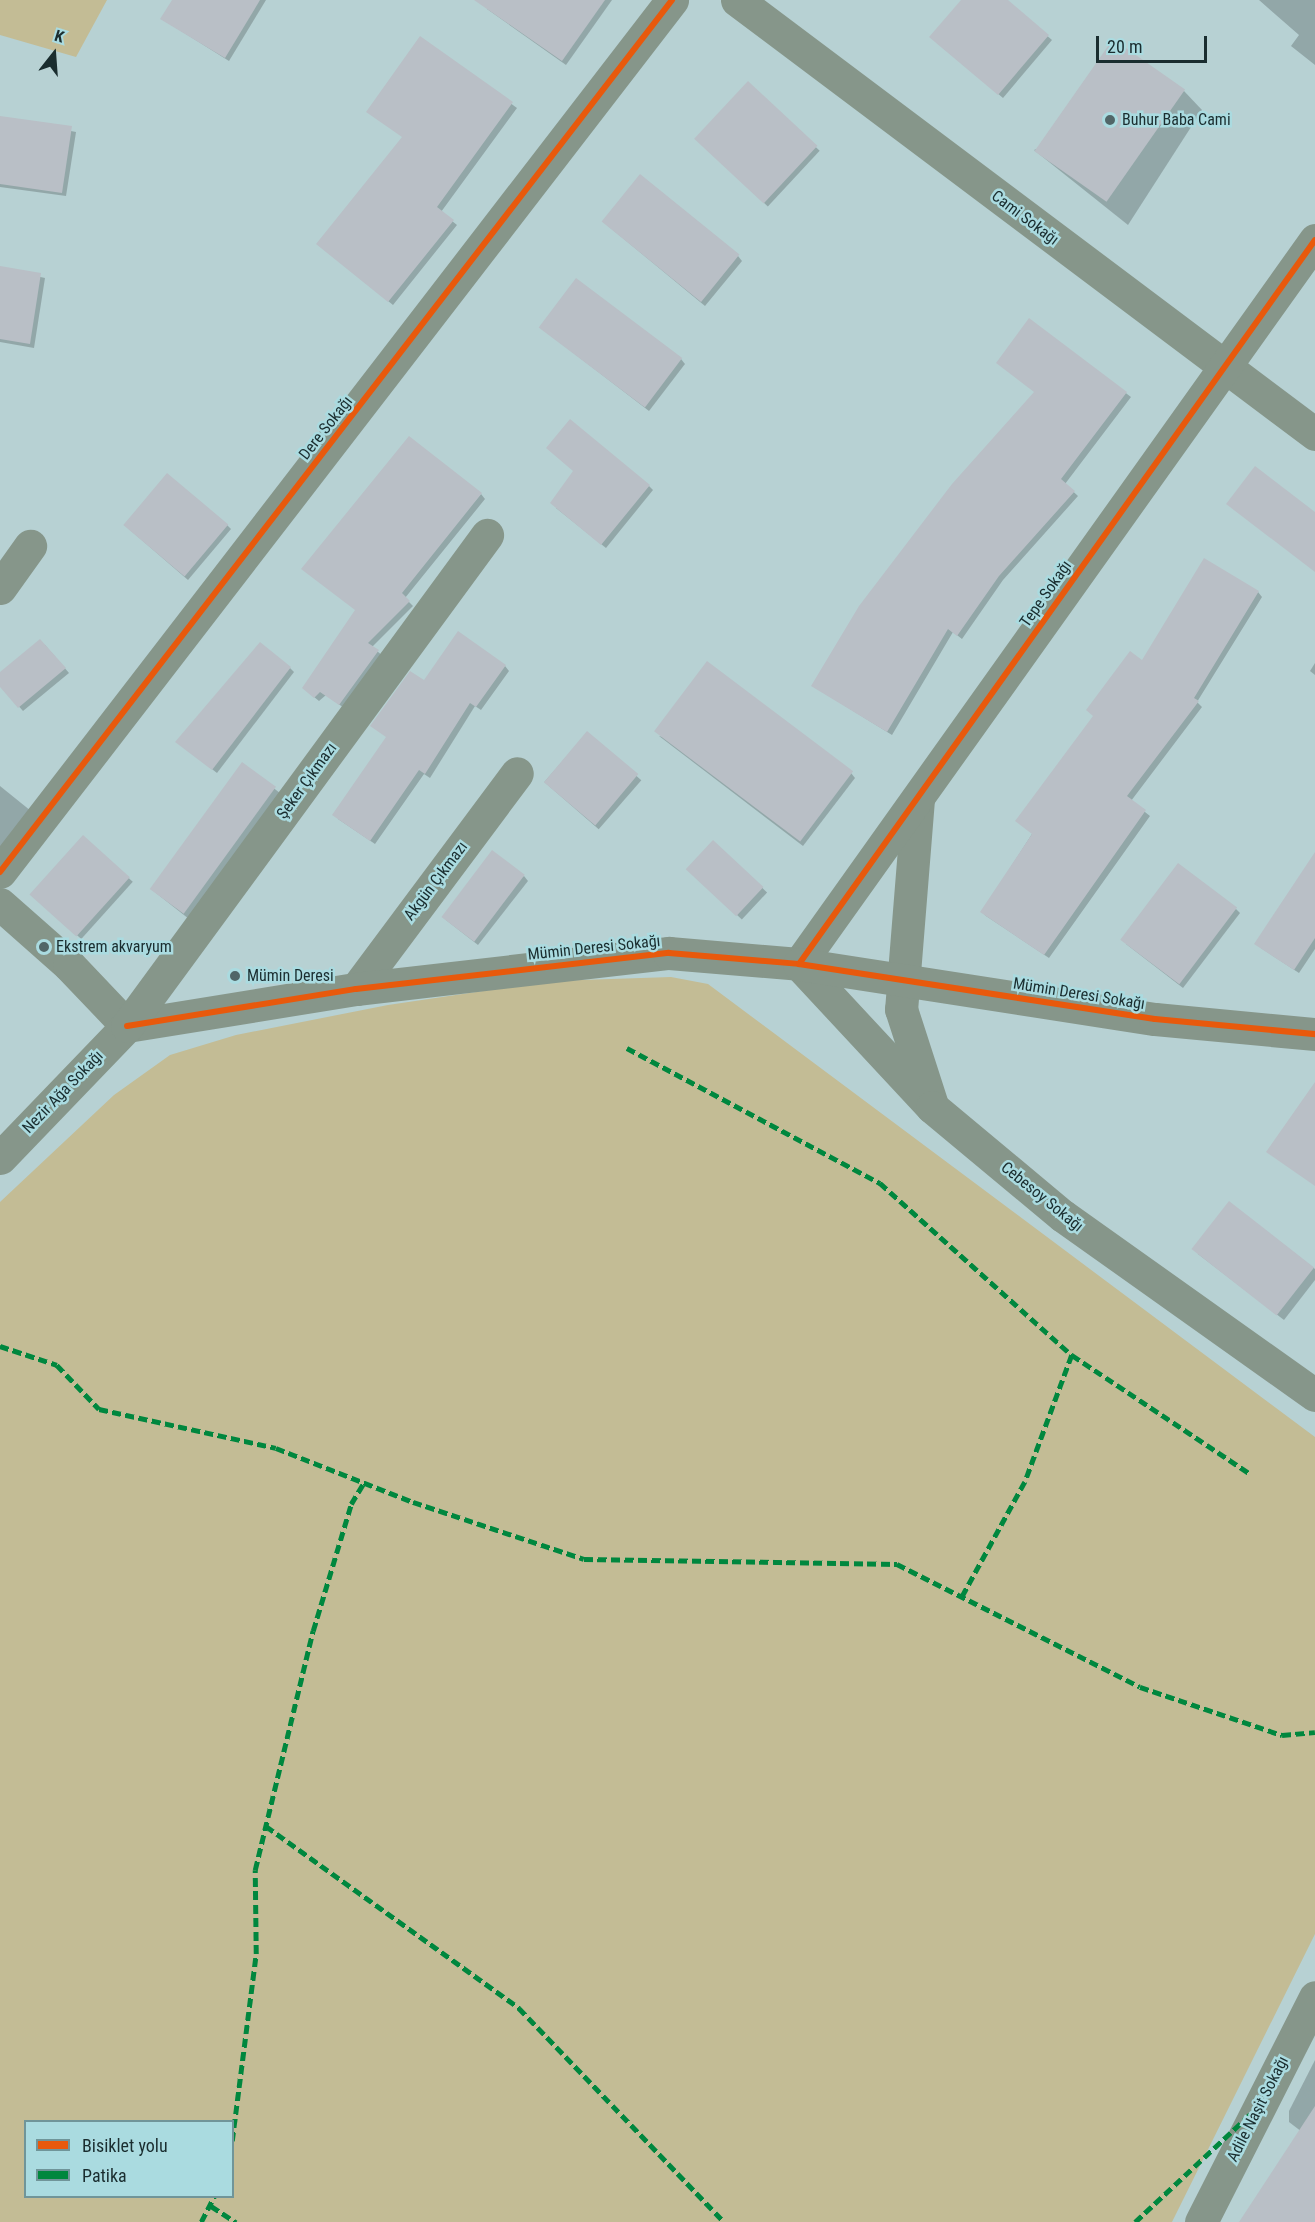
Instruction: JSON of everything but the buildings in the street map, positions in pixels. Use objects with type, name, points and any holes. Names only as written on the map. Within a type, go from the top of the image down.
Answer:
[{"type":"street","name":"Dere Sokağı","points":[[0,872],[672,0]]},
{"type":"street","name":"Cami Sokağı","points":[[737,0],[1223,369],[1315,434]]},
{"type":"street","name":"Tepe Sokağı","points":[[799,964],[1315,240]]},
{"type":"street","name":"Şeker Çıkmazı","points":[[127,1026],[487,535]]},
{"type":"street","points":[[0,588],[30,546]]},
{"type":"street","name":"Akgün Çıkmazı","points":[[356,989],[517,773]]},
{"type":"street","points":[[859,1035],[888,1028],[902,995],[918,797]]},
{"type":"street","points":[[0,904],[69,964],[127,1026]]},
{"type":"street","name":"Mümin Deresi Sokağı","points":[[127,1026],[356,989],[669,952],[799,964],[902,995],[1315,1034]]},
{"type":"street","name":"Cebesoy Sokağı","points":[[799,964],[859,1035],[932,1107],[1063,1216],[1315,1395]]},
{"type":"street","points":[[902,995],[932,1107]]},
{"type":"street","name":"Nezir Ağa Sokağı","points":[[0,1158],[127,1026]]},
{"type":"street","name":"Adile Naşit Sokağı","points":[[1202,2222],[1315,1997]]},
{"type":"shaded area","points":[[0,0],[107,0],[76,57],[0,35]]},
{"type":"shaded area","points":[[671,977],[708,984],[1315,1437],[1315,1934],[1172,2222],[0,2222],[0,1202],[114,1095],[170,1055],[236,1035],[388,1005],[551,981]]},
{"type":"marked path","points":[[627,1048],[880,1183],[1072,1355],[1025,1482],[962,1597]]},
{"type":"marked path","points":[[0,1346],[57,1365],[99,1409],[276,1448],[413,1502],[584,1559],[897,1564],[1140,1687],[1282,1735],[1315,1732]]},
{"type":"marked path","points":[[1072,1355],[1249,1473]]},
{"type":"marked path","points":[[234,2125],[256,1954],[255,1870],[313,1631],[351,1504],[364,1482]]},
{"type":"marked path","points":[[266,1826],[519,2008],[724,2222]]},
{"type":"marked path","points":[[1135,2222],[1262,2103]]},
{"type":"marked path","points":[[201,2222],[213,2198]]},
{"type":"marked path","points":[[211,2206],[236,2222]]},
{"type":"cycle path","points":[[0,872],[672,0]]},
{"type":"cycle path","points":[[799,964],[1315,240]]},
{"type":"cycle path","points":[[127,1026],[356,989],[669,953],[799,964],[1155,1019],[1315,1034]]},
{"type":"place","name":"Buhur Baba Cami","points":[[1110,120]]},
{"type":"place","name":"Ekstrem akvaryum","points":[[44,947]]},
{"type":"place","name":"Mümin Deresi","points":[[235,976]]}]
